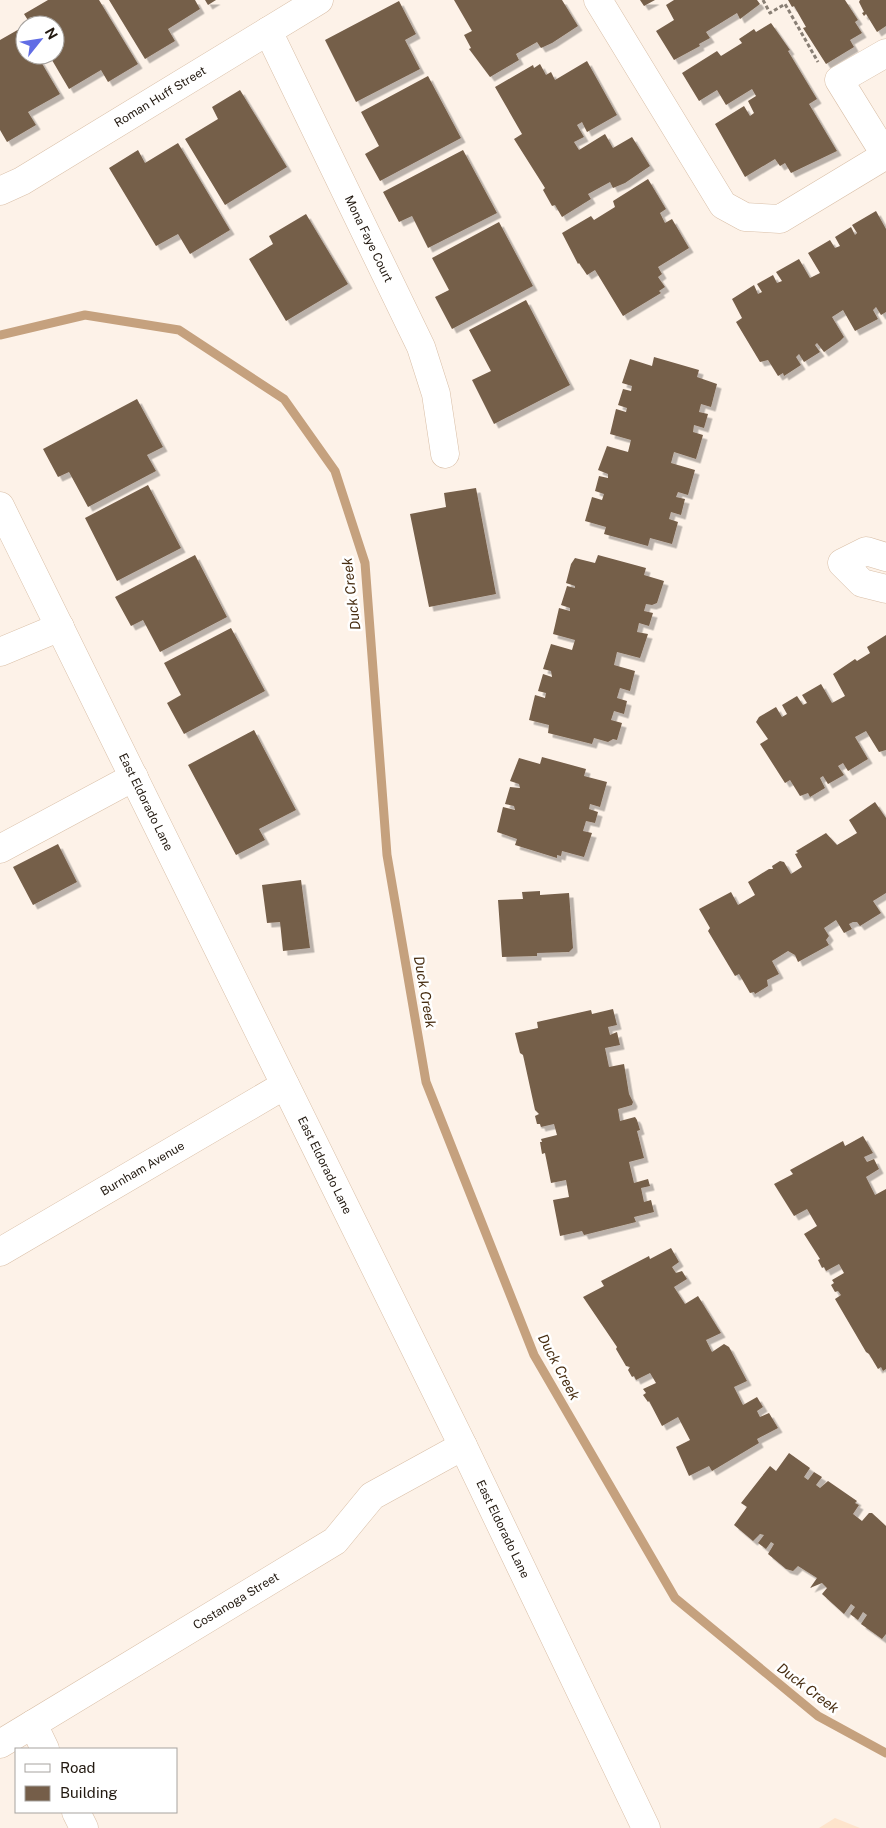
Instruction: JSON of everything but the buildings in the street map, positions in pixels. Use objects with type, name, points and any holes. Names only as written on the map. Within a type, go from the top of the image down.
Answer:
[{"type":"street","name":"Roman Huff Street","points":[[0,192],[22,181],[319,0]]},
{"type":"street","points":[[598,0],[723,205],[745,217],[780,219],[886,156],[839,80],[886,53]]},
{"type":"street","name":"Mona Faye Court","points":[[268,31],[421,347],[436,394],[445,454]]},
{"type":"street","name":"East Eldorado Lane","points":[[0,506],[463,1446],[646,1828]]},
{"type":"street","points":[[886,557],[866,551],[842,563],[862,583],[886,590]]},
{"type":"street","points":[[0,652],[60,627]]},
{"type":"street","points":[[0,849],[134,777]]},
{"type":"street","name":"Burnham Avenue","points":[[0,1252],[286,1085]]},
{"type":"street","name":"Costanoga Street","points":[[0,1744],[335,1541],[372,1496],[463,1446]]},
{"type":"street","points":[[33,1724],[45,1748]]},
{"type":"street","points":[[76,1813],[84,1828]]},
{"type":"path","points":[[763,0],[770,13],[785,4],[823,70],[830,66],[839,80]]},
{"type":"shaded area","points":[[835,1818],[860,1828],[819,1828]]},
{"type":"waterway","name":"Duck Creek","points":[[0,335],[85,315],[179,330],[284,399],[335,471],[365,563],[387,855],[426,1082],[534,1355],[675,1598],[818,1716],[886,1753]]}]
